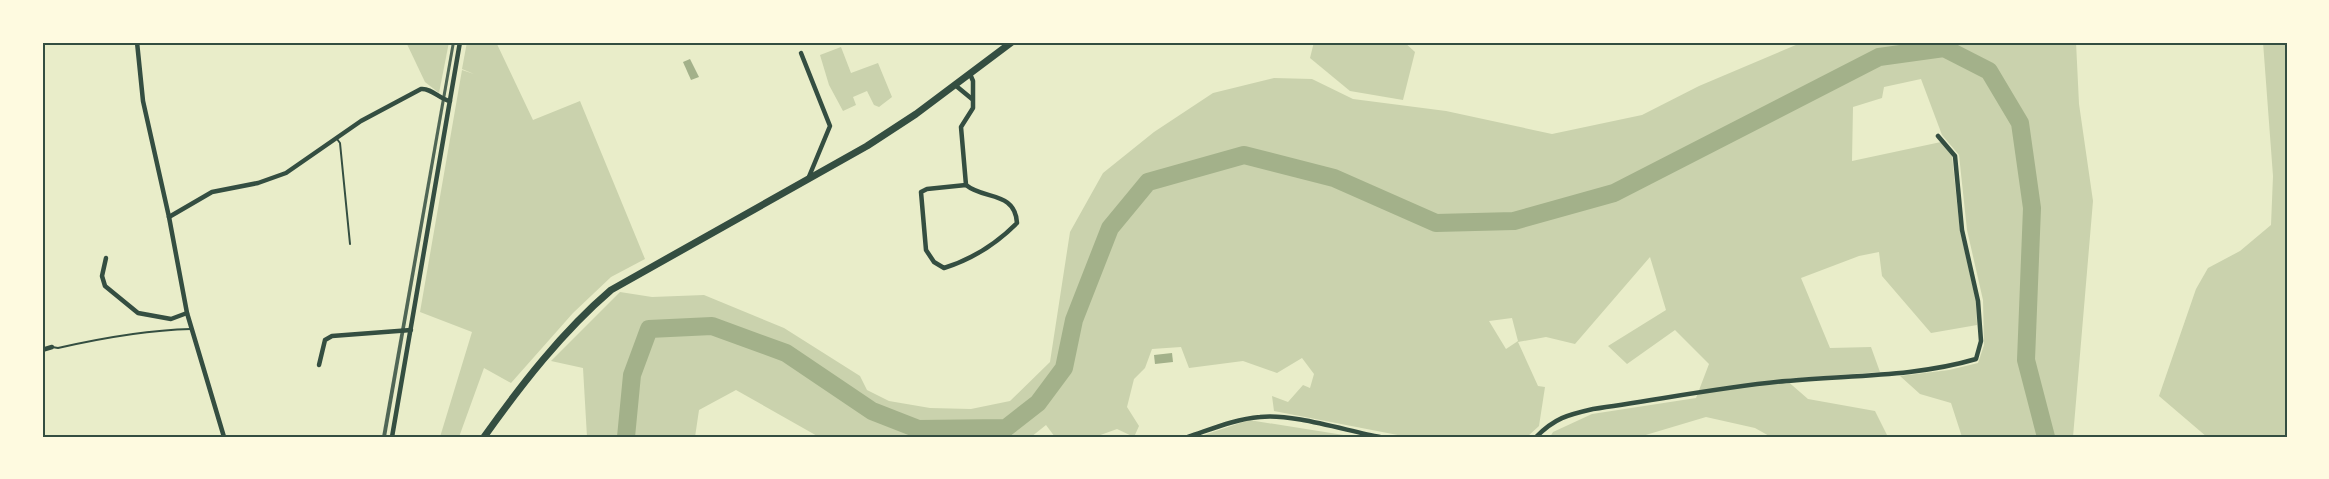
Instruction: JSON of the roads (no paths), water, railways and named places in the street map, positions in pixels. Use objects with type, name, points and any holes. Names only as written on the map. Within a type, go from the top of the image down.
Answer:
[{"type":"main road","points":[[484,437],[511,399],[545,359],[589,309],[611,290],[867,146],[1012,42]]},
{"type":"street","points":[[137,42],[143,101],[169,217],[187,313],[224,437]]},
{"type":"street","points":[[392,437],[460,42]]},
{"type":"street","points":[[801,53],[830,126],[808,178]]},
{"type":"street","points":[[966,185],[927,189],[921,192],[926,250],[934,262],[944,268],[964,262],[1002,238],[1017,222],[1016,212],[1008,202],[972,190],[966,185],[961,127],[971,112],[974,81],[970,74]]},
{"type":"street","points":[[955,85],[972,99]]},
{"type":"street","points":[[169,217],[212,192],[258,183],[286,173],[367,117],[421,89],[428,88],[442,99],[450,101]]},
{"type":"street","points":[[1536,437],[1562,416],[1593,409],[1785,381],[1866,376],[1950,367],[1976,359],[1981,341],[1978,301],[1962,230],[1955,156],[1938,136]]},
{"type":"street","points":[[106,258],[102,276],[105,286],[138,313],[171,319],[187,313]]},
{"type":"street","points":[[319,365],[325,340],[332,336],[411,330]]},
{"type":"street","points":[[42,350],[52,347]]},
{"type":"street","points":[[1188,437],[1231,422],[1261,416],[1278,416],[1380,437]]},
{"type":"lane","points":[[337,139],[350,244]]},
{"type":"lane","points":[[52,347],[58,348],[102,338],[161,330],[192,329]]},
{"type":"waterway","points":[[626,437],[632,375],[649,329],[712,326],[786,353],[872,411],[918,429],[1006,428],[1038,403],[1064,368],[1074,320],[1110,228],[1148,182],[1244,155],[1334,178],[1436,223],[1514,221],[1614,193],[1879,57],[1944,48],[1989,71],[2020,123],[2032,208],[2026,360],[2046,437]]}]
